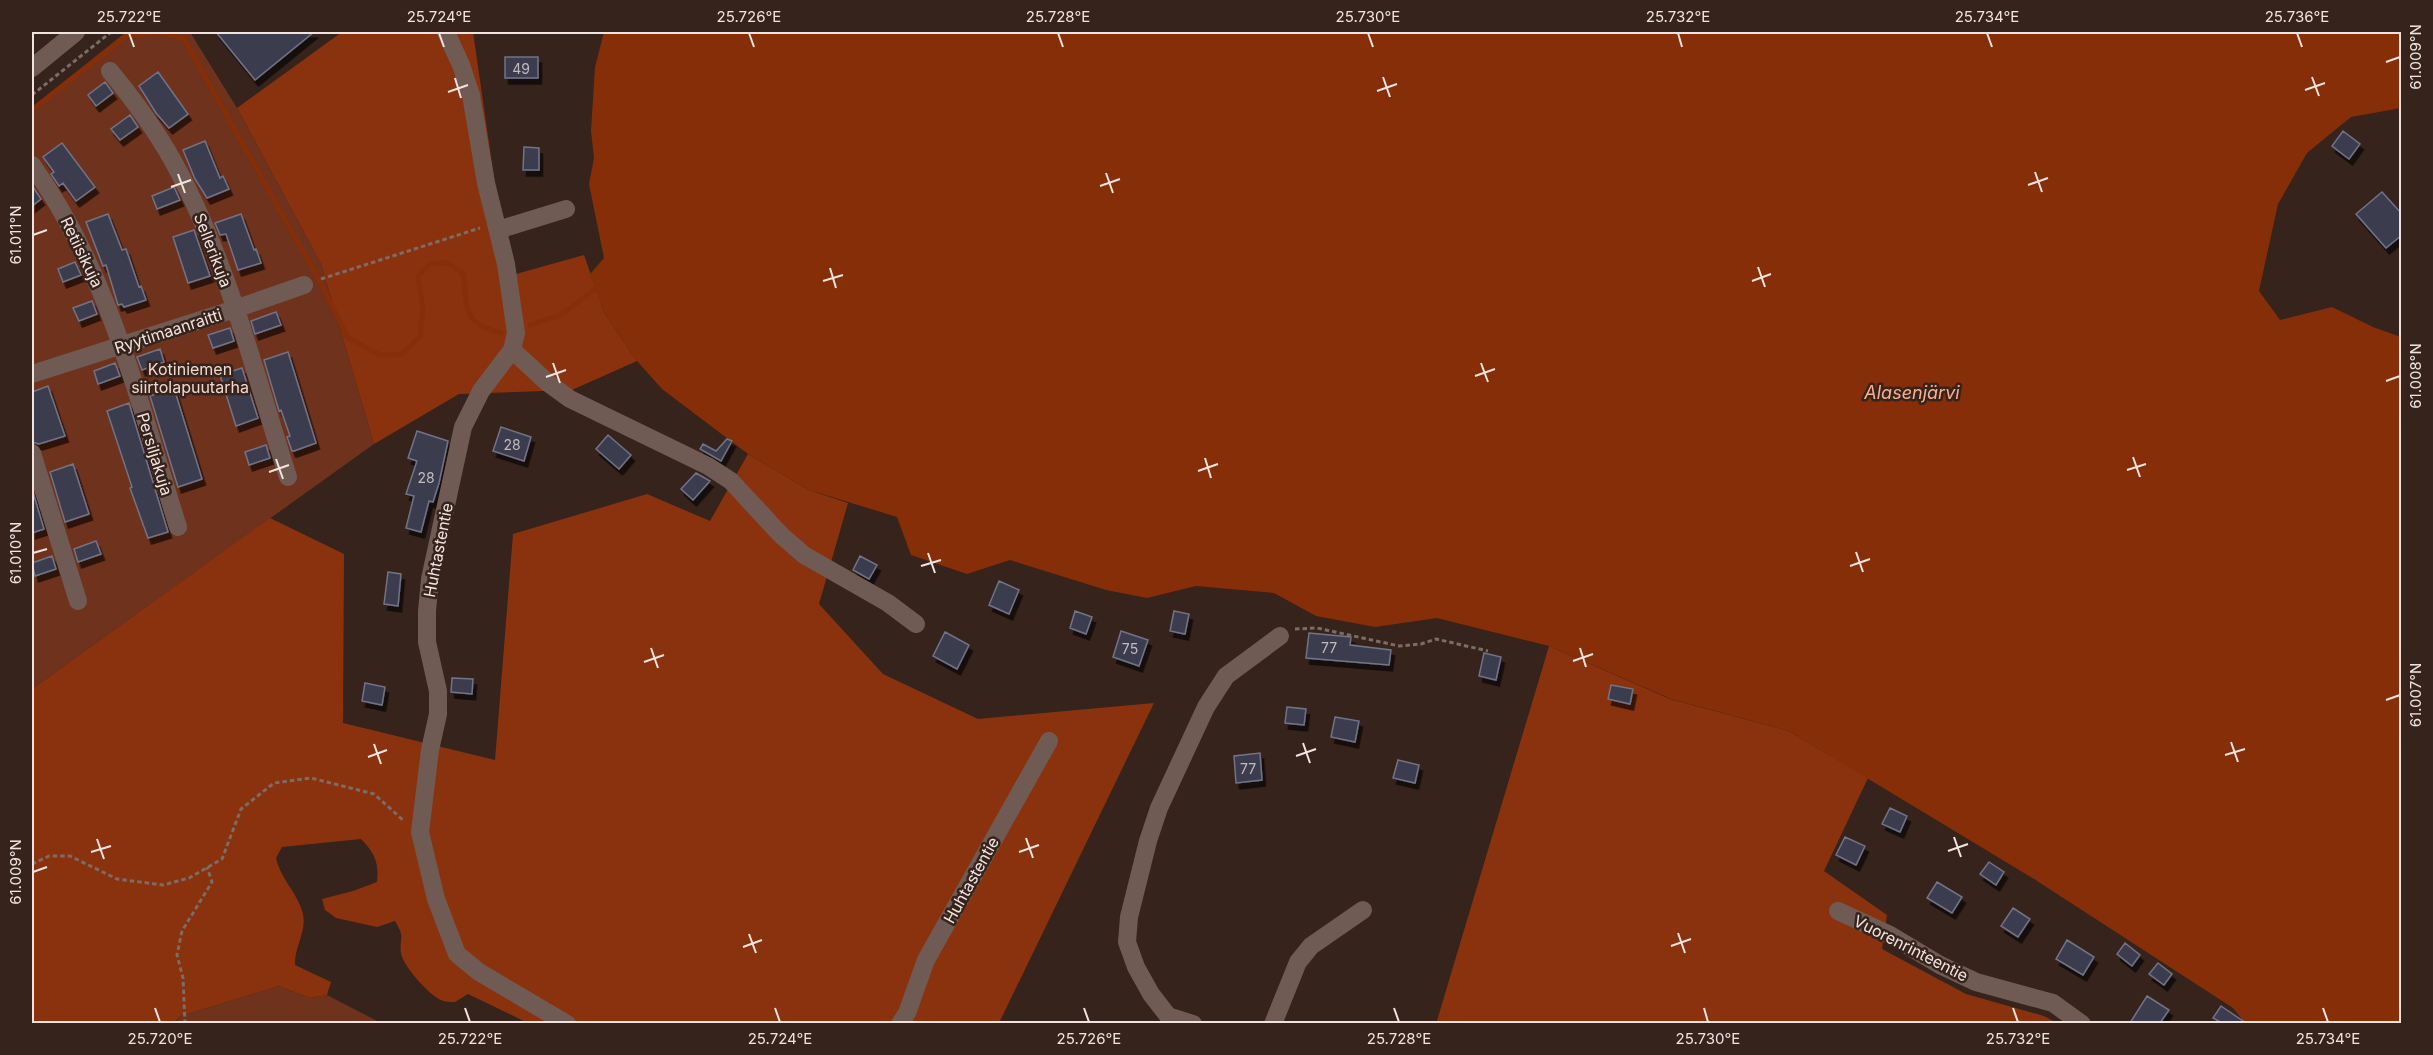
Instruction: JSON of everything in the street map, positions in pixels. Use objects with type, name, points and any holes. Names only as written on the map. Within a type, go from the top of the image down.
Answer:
[{"type":"street","points":[[32,68],[76,32]]},
{"type":"street","points":[[446,32],[471,95],[486,183],[497,226],[514,315],[516,333],[512,350],[548,383],[570,399],[708,466],[731,481],[781,535],[804,555],[888,603],[916,624]]},
{"type":"street","name":"Sellerikuja","points":[[110,71],[137,104],[177,169],[206,228],[235,309],[288,477]]},
{"type":"street","name":"Retiisikuja","points":[[32,165],[55,200],[87,259],[112,318],[121,346]]},
{"type":"street","points":[[497,226],[566,209]]},
{"type":"street","name":"Ryytimaanraitti","points":[[32,374],[304,285]]},
{"type":"street","name":"Persiljakuja","points":[[121,346],[178,527]]},
{"type":"street","name":"Huhtastentie","points":[[512,350],[481,391],[463,428],[430,579],[427,642],[438,691],[438,714],[430,750],[421,820],[422,849],[436,898],[457,954],[479,972],[567,1023]]},
{"type":"street","points":[[32,453],[78,601]]},
{"type":"street","points":[[1193,1023],[1168,1016],[1151,994],[1136,967],[1127,942],[1129,916],[1159,808],[1206,706],[1226,676],[1280,636]]},
{"type":"street","name":"Huhtastentie","points":[[900,1023],[907,1013],[926,960],[1049,741]]},
{"type":"street","points":[[1273,1023],[1298,962],[1311,946],[1363,910]]},
{"type":"street","name":"Vuorenrinteentie","points":[[1838,911],[1890,934],[1940,965],[1976,982],[2053,1003],[2082,1023]]},
{"type":"path","points":[[32,95],[111,32]]},
{"type":"path","points":[[331,276],[497,226]]},
{"type":"path","points":[[1280,636],[1298,628],[1317,628],[1399,646],[1421,644],[1436,639],[1488,651]]},
{"type":"path","points":[[32,864],[49,856],[70,856],[117,879],[163,885],[189,878],[222,859],[241,809],[274,783],[311,778],[374,794],[403,819],[422,849]]},
{"type":"path","points":[[185,1023],[183,978],[177,955],[182,931],[212,882],[207,867]]},
{"type":"green space","name":"Kotiniemen siirtolapuutarha","points":[[126,32],[190,32],[237,108],[321,264],[374,444],[32,689],[32,107]]},
{"type":"green space","points":[[279,986],[310,998],[327,995],[381,1023],[173,1024],[181,1016]]},
{"type":"shaded area","points":[[342,32],[473,32],[500,219],[516,274],[584,255],[604,312],[637,361],[572,390],[459,394],[374,444],[321,264],[237,108]]},
{"type":"shaded area","points":[[748,454],[809,490],[848,503],[819,604],[883,674],[978,719],[1154,703],[999,1023],[530,1024],[468,994],[455,1002],[443,1001],[424,986],[406,965],[401,953],[401,935],[395,921],[377,927],[336,918],[325,910],[322,899],[377,882],[375,859],[361,839],[282,847],[276,858],[303,914],[303,927],[295,965],[331,982],[327,995],[310,998],[279,986],[181,1016],[173,1023],[32,1024],[32,689],[270,518],[344,554],[343,723],[495,760],[513,534],[647,494],[710,521]]},
{"type":"shaded area","points":[[1549,646],[1670,699],[1789,731],[1868,778],[1824,871],[1887,915],[1882,949],[1966,994],[2044,1016],[2057,1023],[1436,1024]]},
{"type":"water","name":"Alasenjärvi","points":[[604,32],[2401,32],[2401,108],[2351,117],[2307,153],[2278,204],[2259,291],[2280,320],[2332,307],[2373,327],[2401,337],[2401,1023],[2245,1023],[2233,1008],[2034,879],[1789,731],[1671,699],[1549,646],[1437,618],[1375,627],[1316,616],[1274,593],[1196,586],[1147,598],[1106,590],[1010,560],[967,574],[911,555],[897,517],[809,490],[748,454],[662,389],[637,361],[604,312],[590,274],[604,258],[589,184],[594,158],[591,131],[595,67]]},
{"type":"building","points":[[216,32],[314,32],[255,80]]},
{"type":"building","points":[[505,57],[538,57],[538,78],[505,78]]},
{"type":"building","points":[[158,72],[188,114],[169,128],[156,113],[139,86]]},
{"type":"building","points":[[105,82],[113,93],[96,106],[88,95]]},
{"type":"building","points":[[130,115],[138,127],[120,140],[111,129]]},
{"type":"building","points":[[2343,131],[2360,144],[2349,159],[2332,146]]},
{"type":"building","points":[[205,141],[220,178],[223,176],[229,189],[207,198],[195,179],[183,150]]},
{"type":"building","points":[[62,143],[95,187],[76,201],[63,183],[59,186],[51,174],[54,172],[43,157]]},
{"type":"building","points":[[524,147],[539,148],[539,170],[523,170]]},
{"type":"building","points":[[33,187],[41,199],[32,206],[32,189]]},
{"type":"building","points":[[174,187],[180,200],[157,209],[152,196]]},
{"type":"building","points":[[2382,192],[2402,214],[2402,235],[2386,248],[2356,214]]},
{"type":"building","points":[[108,214],[122,250],[126,249],[146,300],[124,307],[122,304],[118,305],[106,265],[103,266],[86,222]]},
{"type":"building","points":[[241,214],[261,263],[238,270],[226,234],[220,235],[215,223]]},
{"type":"building","points":[[194,230],[210,276],[188,283],[173,237]]},
{"type":"building","points":[[75,262],[81,275],[63,282],[58,269]]},
{"type":"building","points":[[92,301],[97,314],[79,321],[73,308]]},
{"type":"building","points":[[276,312],[281,325],[255,334],[251,321]]},
{"type":"building","points":[[230,328],[234,341],[213,348],[208,335]]},
{"type":"building","points":[[160,349],[164,362],[142,370],[137,357]]},
{"type":"building","points":[[288,352],[316,443],[294,451],[287,437],[290,436],[281,410],[279,411],[264,360]]},
{"type":"building","points":[[115,363],[120,376],[98,384],[94,371]]},
{"type":"building","points":[[242,368],[258,418],[236,426],[220,375]]},
{"type":"building","points":[[48,386],[65,436],[39,444],[32,442],[32,392]]},
{"type":"building","points":[[174,388],[202,479],[178,487],[150,396]]},
{"type":"building","points":[[129,403],[168,532],[148,538],[107,411]]},
{"type":"building","points":[[501,427],[531,437],[524,461],[493,451]]},
{"type":"building","points":[[417,431],[448,441],[439,483],[433,502],[429,501],[421,532],[406,528],[414,496],[406,494],[417,461],[408,458]]},
{"type":"building","points":[[608,435],[631,455],[619,469],[596,449]]},
{"type":"building","points":[[727,439],[732,441],[721,461],[700,449],[703,444],[716,451]]},
{"type":"building","points":[[266,445],[270,458],[249,465],[245,452]]},
{"type":"building","points":[[73,464],[89,514],[65,522],[50,472]]},
{"type":"building","points":[[696,473],[710,481],[693,500],[681,489]]},
{"type":"building","points":[[32,489],[44,529],[32,533]]},
{"type":"building","points":[[96,541],[101,554],[78,562],[74,549]]},
{"type":"building","points":[[52,556],[56,569],[35,576],[32,563]]},
{"type":"building","points":[[860,556],[877,565],[869,579],[853,570]]},
{"type":"building","points":[[388,572],[401,574],[398,606],[384,604]]},
{"type":"building","points":[[999,581],[1019,590],[1009,614],[989,605]]},
{"type":"building","points":[[1075,611],[1092,617],[1086,634],[1070,628]]},
{"type":"building","points":[[1174,611],[1189,614],[1185,634],[1170,631]]},
{"type":"building","points":[[1121,631],[1148,640],[1139,666],[1113,657]]},
{"type":"building","points":[[945,632],[969,645],[957,669],[933,656]]},
{"type":"building","points":[[1309,633],[1351,637],[1350,645],[1391,650],[1389,665],[1306,658]]},
{"type":"building","points":[[1484,653],[1501,657],[1496,680],[1479,676]]},
{"type":"building","points":[[452,678],[473,679],[472,694],[451,692]]},
{"type":"building","points":[[365,683],[385,687],[382,705],[362,701]]},
{"type":"building","points":[[1611,685],[1633,689],[1630,704],[1608,699]]},
{"type":"building","points":[[1287,707],[1306,709],[1304,725],[1285,723]]},
{"type":"building","points":[[1335,717],[1359,721],[1355,742],[1331,737]]},
{"type":"building","points":[[1260,753],[1262,780],[1236,783],[1234,756]]},
{"type":"building","points":[[1398,760],[1419,765],[1415,783],[1393,778]]},
{"type":"building","points":[[1890,808],[1907,816],[1900,832],[1882,824]]},
{"type":"building","points":[[1845,837],[1865,846],[1856,865],[1836,855]]},
{"type":"building","points":[[1989,862],[2004,872],[1996,885],[1980,874]]},
{"type":"building","points":[[1937,882],[1962,897],[1952,913],[1927,898]]},
{"type":"building","points":[[2013,908],[2030,919],[2018,937],[2001,926]]},
{"type":"building","points":[[2067,940],[2094,957],[2083,975],[2056,959]]},
{"type":"building","points":[[2125,943],[2140,955],[2132,966],[2117,954]]},
{"type":"building","points":[[2158,963],[2172,974],[2164,985],[2149,974]]},
{"type":"building","points":[[2147,996],[2169,1010],[2160,1023],[2130,1023]]},
{"type":"building","points":[[2221,1006],[2246,1023],[2222,1023],[2213,1018]]},
{"type":"waterway","points":[[32,110],[128,35],[158,32]]},
{"type":"waterway","points":[[162,32],[184,39],[319,280],[348,338],[380,355],[402,354],[420,337],[423,309],[418,276],[430,264],[448,263],[463,273],[467,305],[473,319],[488,329],[501,333]]},
{"type":"waterway","points":[[530,325],[561,315],[598,287]]}]
